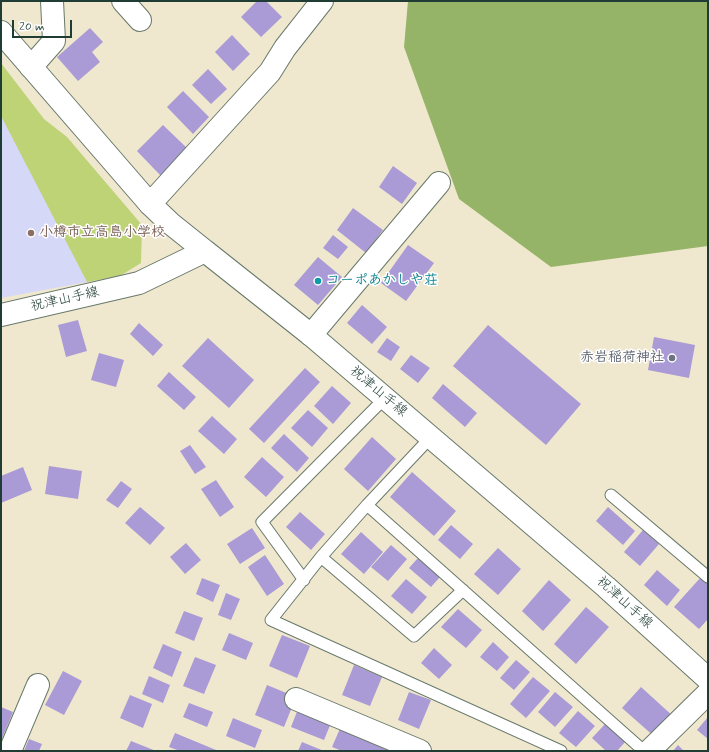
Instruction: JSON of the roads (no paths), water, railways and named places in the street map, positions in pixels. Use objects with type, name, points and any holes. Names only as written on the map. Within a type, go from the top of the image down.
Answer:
[{"type":"street","points":[[31,67],[54,41],[52,1]]},
{"type":"street","points":[[123,1],[140,20]]},
{"type":"street","points":[[150,204],[270,72],[285,48],[322,1]]},
{"type":"street","points":[[1,32],[150,204],[170,223],[205,251]]},
{"type":"street","points":[[311,335],[439,183]]},
{"type":"street","name":"祝津山手線","points":[[1,315],[139,283],[205,251],[311,335],[606,587],[708,679]]},
{"type":"street","points":[[10,751],[38,685]]},
{"type":"street","points":[[649,751],[708,693]]},
{"type":"street","points":[[296,699],[420,751]]},
{"type":"lane","points":[[304,580],[262,522],[385,398]]},
{"type":"lane","points":[[431,438],[367,505],[321,557],[271,620],[561,751]]},
{"type":"lane","points":[[611,495],[708,577]]},
{"type":"lane","points":[[367,505],[644,751]]},
{"type":"lane","points":[[321,557],[414,636],[463,590]]},
{"type":"place","name":"小樽市立高島小学校","points":[[31,233]]},
{"type":"place","name":"コーポあかしや荘","points":[[318,281]]},
{"type":"place","name":"赤岩稲荷神社","points":[[672,358]]}]
